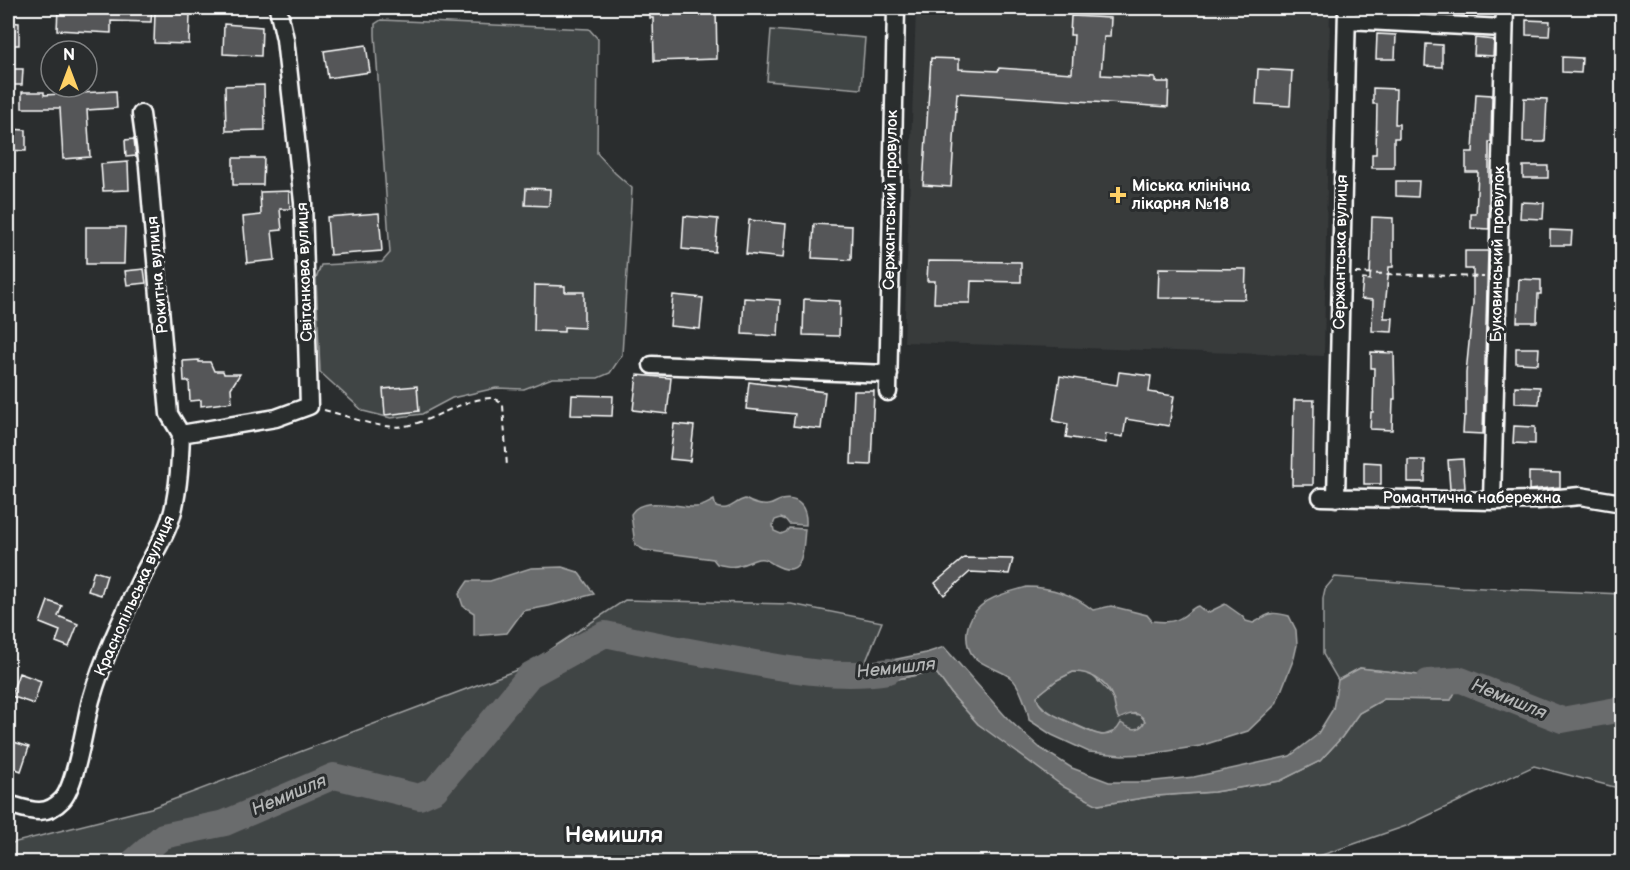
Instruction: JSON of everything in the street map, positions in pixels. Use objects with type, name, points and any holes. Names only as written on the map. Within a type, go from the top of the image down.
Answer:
[{"type":"street","name":"Світанкова вулиця","points":[[278,8],[285,39],[303,202],[309,406]]},
{"type":"street","name":"Сержантський провулок","points":[[888,392],[896,8]]},
{"type":"street","name":"Буковинський провулок","points":[[1492,501],[1505,8]]},
{"type":"street","points":[[1347,14],[1503,28]]},
{"type":"street","name":"Сержантська вулиця","points":[[1328,497],[1340,272],[1347,14]]},
{"type":"street","name":"Рокитна вулиця","points":[[141,114],[148,166],[169,414],[181,434]]},
{"type":"street","points":[[652,365],[889,374]]},
{"type":"street","points":[[181,434],[276,418],[309,406]]},
{"type":"street","name":"Краснопільська вулиця","points":[[8,804],[36,812],[52,810],[65,798],[71,783],[94,692],[118,628],[163,538],[172,513],[179,476],[181,434]]},
{"type":"street","name":"Романтична набережна","points":[[1328,497],[1492,501],[1580,496],[1623,503]]},
{"type":"path","points":[[1340,272],[1498,278]]},
{"type":"path","points":[[309,406],[382,427],[414,424],[467,402],[494,398],[503,405],[507,467]]},
{"type":"shaded area","name":"Міська клінічна лікарня №18","points":[[916,8],[1330,8],[1324,356],[904,342]]},
{"type":"shaded area","points":[[381,20],[589,29],[598,39],[597,153],[632,188],[622,355],[610,373],[598,378],[552,378],[524,389],[496,388],[452,398],[422,414],[391,418],[363,411],[320,372],[316,279],[321,265],[382,262],[390,253],[375,35],[375,24]]},
{"type":"shaded area","points":[[771,30],[865,38],[861,89],[767,81]]},
{"type":"shaded area","points":[[1335,577],[1461,587],[1622,594],[1622,789],[1534,766],[1406,826],[1302,862],[876,862],[834,855],[779,862],[8,862],[8,844],[151,808],[522,668],[625,600],[791,604],[882,622],[864,666],[852,678],[870,685],[935,671],[978,724],[1099,805],[1156,796],[1214,792],[1280,781],[1320,761],[1342,737],[1359,713],[1384,699],[1451,700],[1461,680],[1360,668],[1338,680],[1323,654],[1323,598],[1325,589]]},
{"type":"shaded area","points":[[1073,672],[1089,673],[1130,714],[1141,715],[1145,721],[1138,729],[1118,730],[1104,735],[1096,734],[1056,716],[1037,701],[1037,696],[1057,680]]},
{"type":"water","points":[[745,499],[765,505],[788,499],[798,502],[804,509],[806,525],[789,524],[781,518],[775,520],[773,525],[774,531],[781,534],[789,528],[805,529],[803,553],[797,565],[792,569],[785,569],[761,559],[729,566],[717,564],[713,559],[644,550],[635,545],[631,514],[643,505],[699,507],[714,500],[716,507],[725,508]]},
{"type":"water","points":[[562,567],[578,572],[594,594],[523,611],[507,633],[474,636],[474,613],[463,606],[459,594],[468,581],[490,581],[531,568]]},
{"type":"water","points":[[1027,587],[1054,590],[1078,600],[1093,610],[1111,606],[1147,615],[1152,621],[1175,620],[1198,606],[1207,613],[1225,604],[1246,621],[1253,623],[1269,614],[1282,614],[1289,616],[1296,630],[1297,645],[1294,658],[1276,704],[1248,731],[1200,746],[1150,754],[1122,755],[1089,752],[1052,735],[1029,720],[1023,697],[1014,681],[978,660],[968,648],[967,631],[970,620],[981,605],[998,596]],"holes":[[[1073,672],[1096,678],[1105,686],[1112,696],[1119,719],[1130,714],[1137,714],[1145,721],[1143,725],[1134,729],[1121,723],[1114,732],[1103,735],[1072,724],[1043,708],[1037,696],[1057,680]]]},
{"type":"water","points":[[944,647],[1008,719],[1040,748],[1072,768],[1109,782],[1145,782],[1194,777],[1290,756],[1317,735],[1333,709],[1338,680],[1360,668],[1461,680],[1451,700],[1384,699],[1359,713],[1342,737],[1320,761],[1280,781],[1214,792],[1156,796],[1098,805],[1064,787],[978,724],[935,671],[870,685],[851,678],[864,666]]},
{"type":"building","points":[[58,8],[152,8],[151,22],[111,21],[111,33],[57,30]]},
{"type":"building","points":[[650,8],[716,8],[717,59],[654,61],[653,18],[650,18]]},
{"type":"building","points":[[155,12],[190,14],[189,44],[154,43]]},
{"type":"building","points":[[1071,16],[1111,18],[1110,37],[1104,37],[1101,75],[1155,78],[1155,82],[1169,82],[1168,107],[957,93],[951,187],[923,185],[931,58],[959,59],[959,69],[998,71],[999,68],[1072,73],[1074,35],[1070,35]]},
{"type":"building","points":[[1526,20],[1550,21],[1549,36],[1526,35]]},
{"type":"building","points":[[8,22],[19,23],[19,45],[8,45]]},
{"type":"building","points":[[224,24],[262,27],[261,56],[223,54]]},
{"type":"building","points":[[1377,34],[1396,35],[1395,59],[1376,59]]},
{"type":"building","points":[[1475,38],[1494,40],[1493,56],[1474,55]]},
{"type":"building","points":[[1426,44],[1442,45],[1442,67],[1425,66]]},
{"type":"building","points":[[366,45],[370,72],[328,78],[324,51]]},
{"type":"building","points":[[1562,57],[1582,58],[1581,73],[1562,72]]},
{"type":"building","points":[[8,69],[23,69],[22,85],[8,85]]},
{"type":"building","points":[[1258,69],[1292,71],[1290,106],[1256,104]]},
{"type":"building","points":[[264,85],[265,130],[226,131],[225,86]]},
{"type":"building","points":[[1373,88],[1396,89],[1395,124],[1399,124],[1399,138],[1394,138],[1394,168],[1372,168],[1372,154],[1376,154],[1377,104],[1373,104]]},
{"type":"building","points":[[116,91],[117,108],[87,110],[90,157],[63,159],[60,108],[22,108],[22,92],[39,92],[39,99],[99,99],[99,92]]},
{"type":"building","points":[[1476,94],[1492,95],[1491,142],[1489,142],[1489,229],[1471,228],[1471,214],[1476,214],[1478,172],[1466,172],[1466,152],[1473,152]]},
{"type":"building","points":[[1524,98],[1547,99],[1545,142],[1523,142]]},
{"type":"building","points":[[8,129],[26,130],[26,151],[8,150]]},
{"type":"building","points":[[134,139],[136,156],[126,157],[125,140]]},
{"type":"building","points":[[233,158],[264,158],[263,185],[233,185]]},
{"type":"building","points":[[128,162],[129,190],[103,191],[101,164]]},
{"type":"building","points":[[1523,166],[1548,166],[1548,178],[1523,178]]},
{"type":"building","points":[[1396,181],[1419,181],[1418,197],[1396,196]]},
{"type":"building","points":[[526,188],[550,189],[549,206],[525,205]]},
{"type":"building","points":[[289,191],[290,209],[280,209],[282,230],[272,231],[275,260],[247,263],[243,217],[261,215],[260,192]]},
{"type":"building","points":[[1521,202],[1544,203],[1543,219],[1520,218]]},
{"type":"building","points":[[379,213],[382,251],[330,255],[327,217]]},
{"type":"building","points":[[684,216],[718,219],[715,252],[682,249]]},
{"type":"building","points":[[1372,217],[1393,218],[1393,267],[1389,267],[1384,318],[1393,318],[1392,332],[1372,331],[1373,300],[1361,299],[1363,279],[1370,280]]},
{"type":"building","points":[[749,220],[786,224],[783,258],[746,254]]},
{"type":"building","points":[[814,224],[852,226],[851,260],[812,258]]},
{"type":"building","points":[[86,227],[125,227],[124,264],[86,264]]},
{"type":"building","points":[[1550,230],[1572,231],[1571,245],[1550,245]]},
{"type":"building","points":[[1465,251],[1488,251],[1483,434],[1463,433],[1473,303],[1473,269],[1465,269]]},
{"type":"building","points":[[928,261],[1021,262],[1021,282],[971,281],[970,303],[934,303],[935,281],[927,281]]},
{"type":"building","points":[[1159,268],[1246,269],[1245,299],[1158,298]]},
{"type":"building","points":[[144,269],[146,283],[127,285],[125,271]]},
{"type":"building","points":[[1519,279],[1541,280],[1537,322],[1517,322]]},
{"type":"building","points":[[535,285],[565,286],[565,292],[584,292],[584,328],[564,327],[564,332],[534,331]]},
{"type":"building","points":[[673,295],[703,298],[700,329],[670,326]]},
{"type":"building","points":[[744,298],[780,300],[778,336],[742,334]]},
{"type":"building","points":[[804,299],[840,301],[839,336],[803,335]]},
{"type":"building","points":[[1516,348],[1539,348],[1538,364],[1516,363]]},
{"type":"building","points":[[1371,352],[1394,353],[1395,399],[1393,399],[1392,430],[1370,429],[1371,412],[1373,412],[1374,368],[1371,368]]},
{"type":"building","points":[[199,360],[199,362],[210,362],[214,371],[223,371],[224,374],[240,374],[231,388],[232,402],[201,406],[201,400],[190,401],[189,381],[184,381],[183,361]]},
{"type":"building","points":[[1119,372],[1151,376],[1149,392],[1174,396],[1169,426],[1126,419],[1123,437],[1106,434],[1105,443],[1066,437],[1068,424],[1053,421],[1060,376],[1117,385]]},
{"type":"building","points":[[637,375],[671,378],[667,414],[633,410]]},
{"type":"building","points":[[749,382],[825,392],[821,429],[793,426],[795,414],[746,409]]},
{"type":"building","points":[[417,386],[419,411],[385,415],[383,389]]},
{"type":"building","points":[[1515,386],[1540,387],[1539,404],[1515,403]]},
{"type":"building","points":[[854,391],[874,391],[871,465],[851,464]]},
{"type":"building","points":[[572,395],[613,396],[612,416],[571,415]]},
{"type":"building","points":[[1294,400],[1314,400],[1313,485],[1292,485]]},
{"type":"building","points":[[674,424],[694,426],[690,461],[670,459]]},
{"type":"building","points":[[1514,426],[1535,427],[1535,444],[1513,443]]},
{"type":"building","points":[[1463,459],[1465,488],[1450,489],[1448,460]]},
{"type":"building","points":[[1408,460],[1425,460],[1425,482],[1408,482]]},
{"type":"building","points":[[1364,462],[1381,463],[1381,484],[1364,484]]},
{"type":"building","points":[[1529,472],[1560,473],[1560,487],[1529,490]]},
{"type":"building","points":[[964,558],[1013,559],[1009,574],[970,572],[944,595],[935,583]]},
{"type":"building","points":[[94,571],[107,575],[101,595],[88,591]]},
{"type":"building","points":[[48,601],[62,606],[58,616],[78,624],[69,647],[56,642],[60,631],[40,623]]},
{"type":"building","points":[[19,673],[41,681],[34,704],[11,696]]},
{"type":"building","points":[[8,740],[29,747],[21,771],[8,766]]},
{"type":"waterway","name":"Немишля","points":[[133,862],[163,836],[225,823],[334,776],[419,797],[435,790],[530,675],[605,634],[691,652],[798,670],[834,674],[889,671]]},
{"type":"waterway","name":"Немишля","points":[[1428,682],[1461,680],[1562,720],[1622,709]]},
{"type":"place","name":"Міська клінічна лікарня №18","points":[[1118,195]]},
{"type":"district","name":"Немишля","points":[[614,835]]}]
